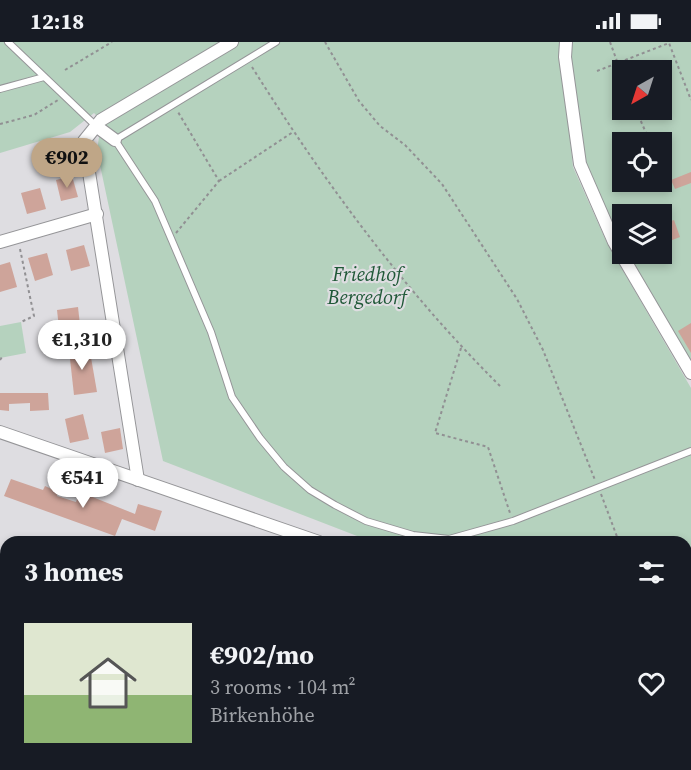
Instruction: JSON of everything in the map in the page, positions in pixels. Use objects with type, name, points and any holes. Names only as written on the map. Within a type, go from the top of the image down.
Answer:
[{"type":"street","points":[[138,480],[84,141],[96,126],[110,115],[232,42]]},
{"type":"street","points":[[566,42],[580,164],[614,242],[691,373]]},
{"type":"street","points":[[96,126],[115,140]]},
{"type":"street","points":[[0,242],[97,214]]},
{"type":"street","points":[[0,432],[301,536]]},
{"type":"lane","points":[[8,42],[96,126]]},
{"type":"lane","points":[[276,42],[115,140],[155,201],[211,332],[232,397],[260,438],[284,467],[309,489],[366,521],[422,536]]},
{"type":"lane","points":[[0,89],[45,77]]},
{"type":"lane","points":[[460,536],[513,521],[598,486],[691,452]]},
{"type":"path","points":[[65,70],[112,42]]},
{"type":"path","points":[[325,42],[359,101],[380,126],[405,145],[442,184],[517,299],[543,350],[617,536]]},
{"type":"path","points":[[610,42],[616,60]]},
{"type":"path","points":[[622,60],[669,42],[691,100]]},
{"type":"path","points":[[248,59],[293,132],[342,203],[394,269],[461,347],[502,388]]},
{"type":"path","points":[[597,71],[612,64]]},
{"type":"path","points":[[686,86],[691,84]]},
{"type":"path","points":[[0,124],[34,115],[65,96]]},
{"type":"path","points":[[174,104],[219,181]]},
{"type":"path","points":[[170,240],[219,181],[293,132]]},
{"type":"path","points":[[18,237],[34,316],[21,322]]},
{"type":"path","points":[[461,347],[435,433],[488,447],[513,521]]},
{"type":"green space","name":"Friedhof Bergedorf","points":[[0,42],[560,42],[573,167],[612,252],[612,264],[619,264],[691,388],[691,536],[357,536],[163,461],[97,151],[100,130],[105,124],[94,113],[70,132],[0,153]]},
{"type":"green space","points":[[571,42],[691,42],[691,363],[633,264],[672,264],[672,204],[612,204],[612,222],[586,162]]},
{"type":"green space","points":[[21,322],[26,353],[0,358],[0,326]]},
{"type":"building","points":[[691,172],[691,183],[675,189],[672,180]]},
{"type":"building","points":[[72,176],[78,197],[61,201],[56,180]]},
{"type":"building","points":[[40,188],[46,209],[27,214],[21,193]]},
{"type":"building","points":[[674,220],[680,237],[672,240],[672,221]]},
{"type":"building","points":[[84,245],[90,266],[71,271],[66,250]]},
{"type":"building","points":[[47,253],[53,275],[35,281],[28,258]]},
{"type":"building","points":[[10,262],[17,287],[0,292],[0,265]]},
{"type":"building","points":[[78,307],[80,325],[59,328],[57,310]]},
{"type":"building","points":[[691,323],[691,353],[678,331]]},
{"type":"building","points":[[89,346],[97,392],[74,395],[69,350]]},
{"type":"building","points":[[0,393],[48,393],[49,410],[30,411],[30,403],[9,404],[9,411],[0,410]]},
{"type":"building","points":[[83,414],[89,439],[70,443],[65,419]]},
{"type":"building","points":[[120,428],[123,449],[105,453],[101,432]]},
{"type":"building","points":[[11,479],[43,490],[45,486],[58,492],[57,496],[76,502],[80,492],[135,514],[138,504],[162,511],[155,531],[122,519],[115,536],[4,496]]}]
